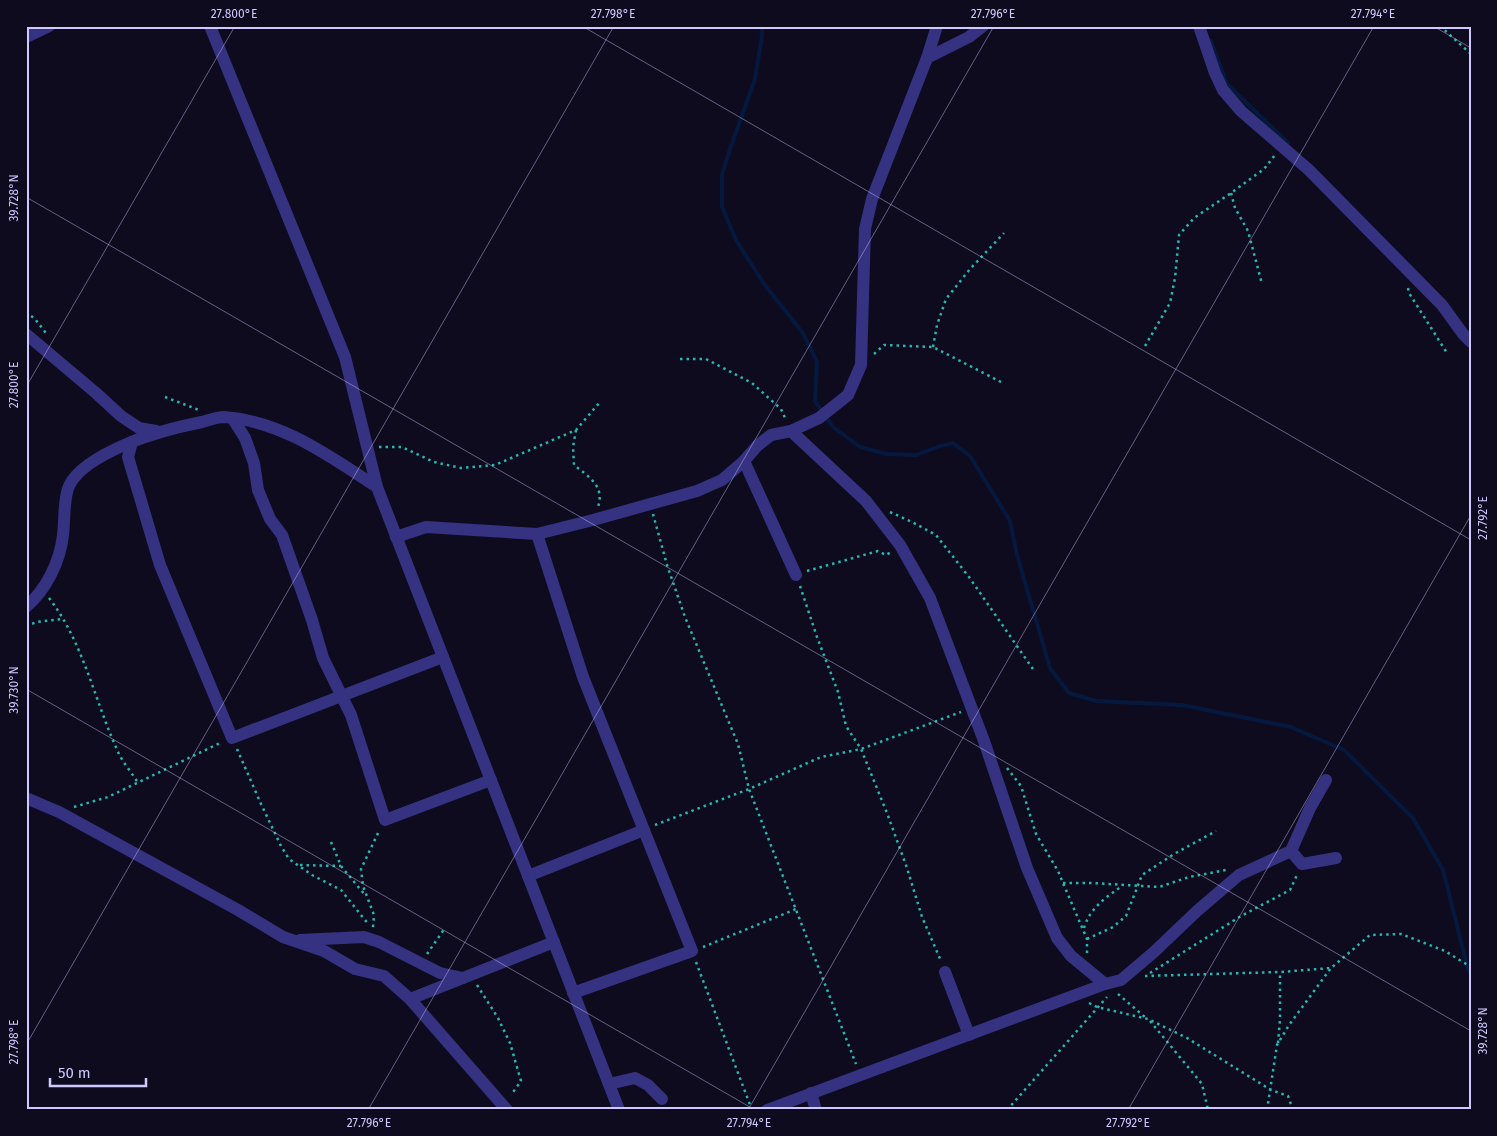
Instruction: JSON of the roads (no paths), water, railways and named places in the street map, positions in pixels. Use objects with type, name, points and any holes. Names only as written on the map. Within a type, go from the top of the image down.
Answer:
[{"type":"street","points":[[26,37],[49,26]]},
{"type":"street","points":[[210,26],[346,356],[377,487],[619,1110]]},
{"type":"street","points":[[396,537],[426,527],[537,534],[697,491],[722,480],[771,435],[791,431],[819,418],[848,395],[861,365],[865,229],[872,199],[927,58],[937,26]]},
{"type":"street","points":[[927,58],[969,37],[983,26]]},
{"type":"street","points":[[1199,26],[1215,73],[1223,90],[1241,111],[1309,170],[1408,269],[1442,304],[1463,334],[1471,342]]},
{"type":"street","points":[[26,334],[121,416],[139,428],[161,432]]},
{"type":"street","points":[[26,607],[43,590],[55,567],[63,537],[65,508],[70,486],[83,470],[106,452],[161,432],[227,418],[258,422],[305,441],[377,487]]},
{"type":"street","points":[[227,418],[245,438],[254,463],[258,490],[270,519],[282,535],[312,620],[323,658],[351,716],[385,820],[491,780]]},
{"type":"street","points":[[791,431],[866,502],[900,545],[930,598],[972,708],[1027,868],[1057,938],[1071,956],[1088,970],[1113,985]]},
{"type":"street","points":[[132,442],[128,458],[160,565],[232,738],[443,657]]},
{"type":"street","points":[[744,461],[796,575]]},
{"type":"street","points":[[537,534],[584,677],[692,951],[573,993]]},
{"type":"street","points":[[768,1110],[969,1035],[1113,985],[1154,952],[1197,911],[1239,875],[1292,851],[1310,808],[1326,780]]},
{"type":"street","points":[[26,798],[58,812],[238,910],[283,937],[324,952],[355,969],[384,976],[410,999],[503,1108]]},
{"type":"street","points":[[528,876],[644,830]]},
{"type":"street","points":[[1292,851],[1302,864],[1336,858]]},
{"type":"street","points":[[293,940],[364,937],[379,942],[440,973],[467,976]]},
{"type":"street","points":[[410,999],[554,942]]},
{"type":"street","points":[[945,972],[969,1035]]},
{"type":"street","points":[[609,1084],[635,1078],[648,1085],[662,1100]]},
{"type":"street","points":[[811,1093],[816,1110]]},
{"type":"waterway","points":[[762,26],[755,79],[722,175],[722,207],[736,240],[764,284],[803,333],[817,362],[815,401],[833,427],[860,447],[887,454],[916,455],[953,443],[970,456],[1010,521],[1017,555],[1050,668],[1069,693],[1096,701],[1182,705],[1291,727],[1344,750],[1413,818],[1443,870],[1467,966],[1471,975]]},
{"type":"waterway","points":[[1211,41],[1227,84],[1288,143]]}]
